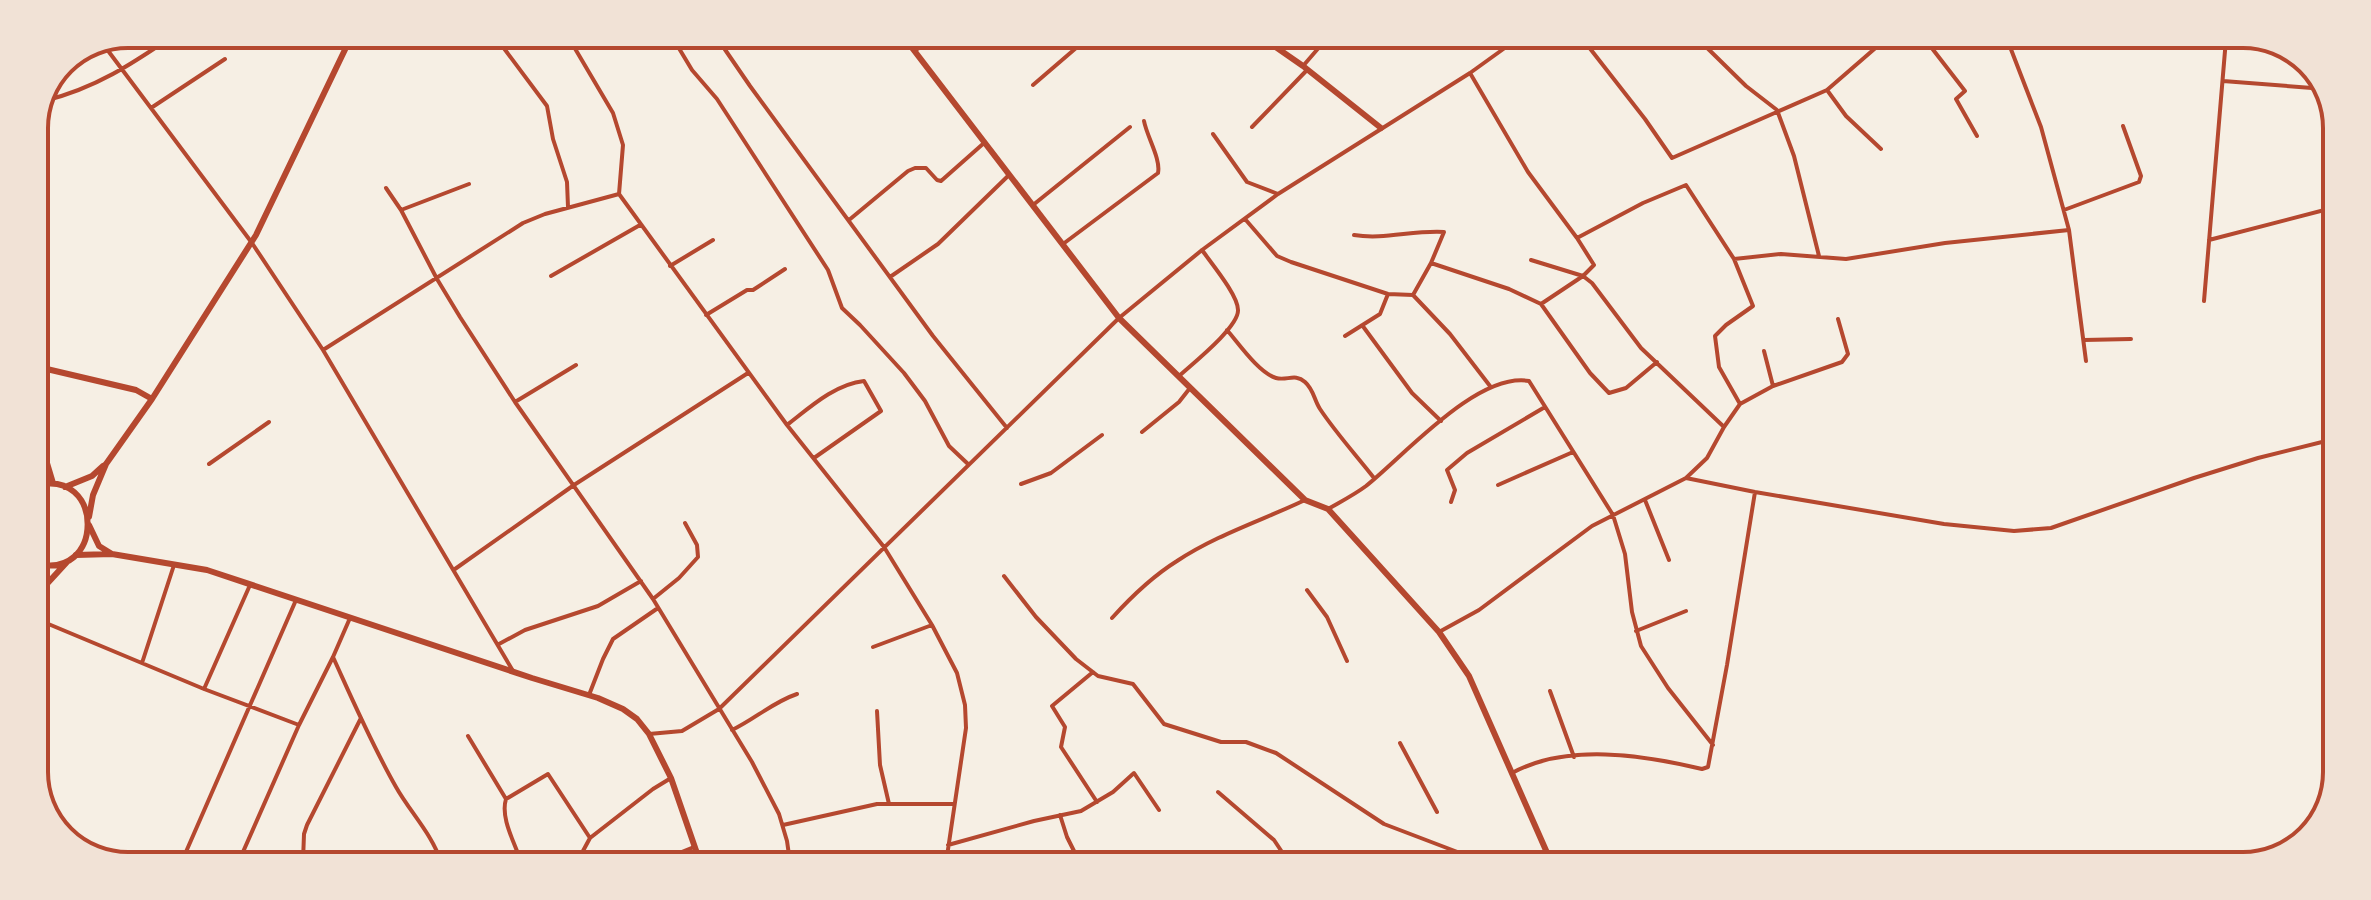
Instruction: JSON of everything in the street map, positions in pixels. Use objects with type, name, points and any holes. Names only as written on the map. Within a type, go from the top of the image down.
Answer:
[{"type":"street","points":[[54,98],[93,86],[155,48]]},
{"type":"street","points":[[48,583],[85,544],[93,495],[106,464],[152,399],[252,243],[346,48]]},
{"type":"street","points":[[504,48],[547,106],[553,139],[567,182],[568,208]]},
{"type":"street","points":[[575,48],[613,113],[623,145],[619,194],[787,425],[884,547],[932,625],[957,673],[965,705],[966,728],[947,852]]},
{"type":"street","points":[[679,48],[692,70],[717,99],[828,270],[842,308],[904,373],[925,401],[949,446],[969,465]]},
{"type":"street","points":[[724,48],[933,336],[1007,428]]},
{"type":"street","points":[[912,48],[1119,318],[1305,500],[1328,509],[1439,632],[1469,676],[1547,852]]},
{"type":"street","points":[[914,51],[919,48]]},
{"type":"street","points":[[1033,85],[1076,48]]},
{"type":"street","points":[[1277,48],[1381,128]]},
{"type":"street","points":[[1252,127],[1320,48]]},
{"type":"street","points":[[649,734],[682,731],[719,709],[1119,318],[1202,250],[1278,194],[1505,48]]},
{"type":"street","points":[[1590,48],[1672,158],[1827,90],[1875,48]]},
{"type":"street","points":[[1707,48],[1746,86],[1777,110],[1794,156],[1819,256]]},
{"type":"street","points":[[1932,48],[1965,91],[1956,99],[1977,136]]},
{"type":"street","points":[[2010,48],[2041,127],[2069,230],[2086,361]]},
{"type":"street","points":[[2204,301],[2225,48]]},
{"type":"street","points":[[109,51],[252,243],[323,350],[514,672]]},
{"type":"street","points":[[151,108],[225,59]]},
{"type":"street","points":[[1470,73],[1528,172],[1594,265],[1541,304]]},
{"type":"street","points":[[2222,81],[2312,88]]},
{"type":"street","points":[[1827,90],[1846,116],[1881,149]]},
{"type":"street","points":[[1063,244],[1158,173],[1158,163],[1144,121]]},
{"type":"street","points":[[2064,210],[2139,182],[2141,176],[2123,126]]},
{"type":"street","points":[[1033,205],[1130,127]]},
{"type":"street","points":[[1213,134],[1247,182],[1278,194]]},
{"type":"street","points":[[849,220],[908,171],[926,168],[941,181],[985,143]]},
{"type":"street","points":[[890,277],[938,244],[1009,174]]},
{"type":"street","points":[[401,210],[469,184]]},
{"type":"street","points":[[1577,238],[1643,203],[1686,185],[1734,259],[1753,306],[1715,336],[1719,367],[1740,404]]},
{"type":"street","points":[[386,188],[437,279],[515,402],[653,599],[764,785],[783,825],[788,852]]},
{"type":"street","points":[[323,350],[523,223],[619,194]]},
{"type":"street","points":[[2209,240],[2323,210]]},
{"type":"street","points":[[1245,219],[1277,256],[1388,294],[1413,295],[1450,334],[1490,386]]},
{"type":"street","points":[[551,276],[640,225]]},
{"type":"street","points":[[1734,259],[1781,254],[1846,259],[1945,243],[2069,230]]},
{"type":"street","points":[[1354,235],[1371,238],[1444,232],[1413,295]]},
{"type":"street","points":[[670,266],[713,240]]},
{"type":"street","points":[[1178,377],[1227,330],[1238,314],[1238,307],[1202,250]]},
{"type":"street","points":[[1531,260],[1583,276],[1599,292],[1629,335],[1724,427]]},
{"type":"street","points":[[1431,263],[1483,279],[1541,304],[1590,373],[1609,393],[1626,388],[1657,362]]},
{"type":"street","points":[[706,315],[785,269]]},
{"type":"street","points":[[1345,336],[1380,314],[1388,294]]},
{"type":"street","points":[[1439,632],[1479,610],[1592,526],[1686,478],[1707,458],[1740,404],[1773,386],[1842,362],[1848,354],[1838,319]]},
{"type":"street","points":[[1362,325],[1412,393],[1441,421]]},
{"type":"street","points":[[1227,330],[1269,375],[1279,379],[1297,377],[1307,383],[1320,408],[1374,478]]},
{"type":"street","points":[[2084,340],[2131,339]]},
{"type":"street","points":[[1764,351],[1773,386]]},
{"type":"street","points":[[515,402],[576,365]]},
{"type":"street","points":[[48,369],[136,390],[152,399]]},
{"type":"street","points":[[455,569],[574,485],[749,373]]},
{"type":"street","points":[[1328,509],[1366,486],[1441,421],[1490,386],[1519,379],[1529,381],[1613,515],[1625,554],[1636,631],[1648,659],[1713,745]]},
{"type":"street","points":[[787,425],[827,395],[864,381],[881,411],[814,458]]},
{"type":"street","points":[[1142,432],[1163,417],[1190,388]]},
{"type":"street","points":[[1451,502],[1455,490],[1447,470],[1467,453],[1545,407]]},
{"type":"street","points":[[209,464],[269,422]]},
{"type":"street","points":[[1021,484],[1051,473],[1102,435]]},
{"type":"street","points":[[1686,478],[1944,524],[2014,531],[2051,528],[2258,458],[2323,442]]},
{"type":"street","points":[[1498,485],[1573,452]]},
{"type":"street","points":[[65,487],[92,476],[106,464]]},
{"type":"street","points":[[48,466],[53,483]]},
{"type":"street","points":[[48,484],[65,487],[76,494],[84,505],[99,546],[112,554]]},
{"type":"street","points":[[1512,773],[1538,762],[1622,755],[1702,769],[1708,767],[1755,492]]},
{"type":"street","points":[[1112,618],[1127,601],[1175,562],[1305,500]]},
{"type":"street","points":[[1645,500],[1669,560]]},
{"type":"street","points":[[653,599],[698,557],[697,545],[685,523]]},
{"type":"street","points":[[48,565],[74,556],[112,554],[207,570],[589,695],[623,709],[637,719],[649,734],[671,778],[696,852]]},
{"type":"street","points":[[142,663],[174,565]]},
{"type":"street","points":[[1004,576],[1036,617],[1076,659],[1098,676],[1133,684],[1164,724],[1221,742],[1246,742],[1276,753],[1384,824],[1458,852]]},
{"type":"street","points":[[499,644],[525,630],[598,606],[641,581]]},
{"type":"street","points":[[204,689],[250,584]]},
{"type":"street","points":[[1307,590],[1327,617],[1347,661]]},
{"type":"street","points":[[186,852],[296,600]]},
{"type":"street","points":[[589,695],[613,639],[658,608]]},
{"type":"street","points":[[1636,631],[1686,611]]},
{"type":"street","points":[[243,852],[350,618]]},
{"type":"street","points":[[48,624],[299,725]]},
{"type":"street","points":[[873,647],[932,625]]},
{"type":"street","points":[[333,657],[395,786],[437,852]]},
{"type":"street","points":[[1093,672],[1052,706],[1065,727],[1061,747],[1097,802]]},
{"type":"street","points":[[1550,691],[1574,757]]},
{"type":"street","points":[[732,730],[756,718],[777,702],[797,694]]},
{"type":"street","points":[[877,711],[878,755],[889,804]]},
{"type":"street","points":[[303,852],[307,825],[361,718]]},
{"type":"street","points":[[468,736],[506,799]]},
{"type":"street","points":[[1400,743],[1437,812]]},
{"type":"street","points":[[948,845],[1081,811],[1113,792],[1134,773],[1159,810]]},
{"type":"street","points":[[518,852],[504,801],[548,774],[590,838]]},
{"type":"street","points":[[582,852],[590,838],[671,778]]},
{"type":"street","points":[[1218,792],[1274,840],[1282,852]]},
{"type":"street","points":[[783,825],[857,807],[954,804]]},
{"type":"street","points":[[1060,815],[1074,852]]},
{"type":"street","points":[[682,852],[694,847]]}]
